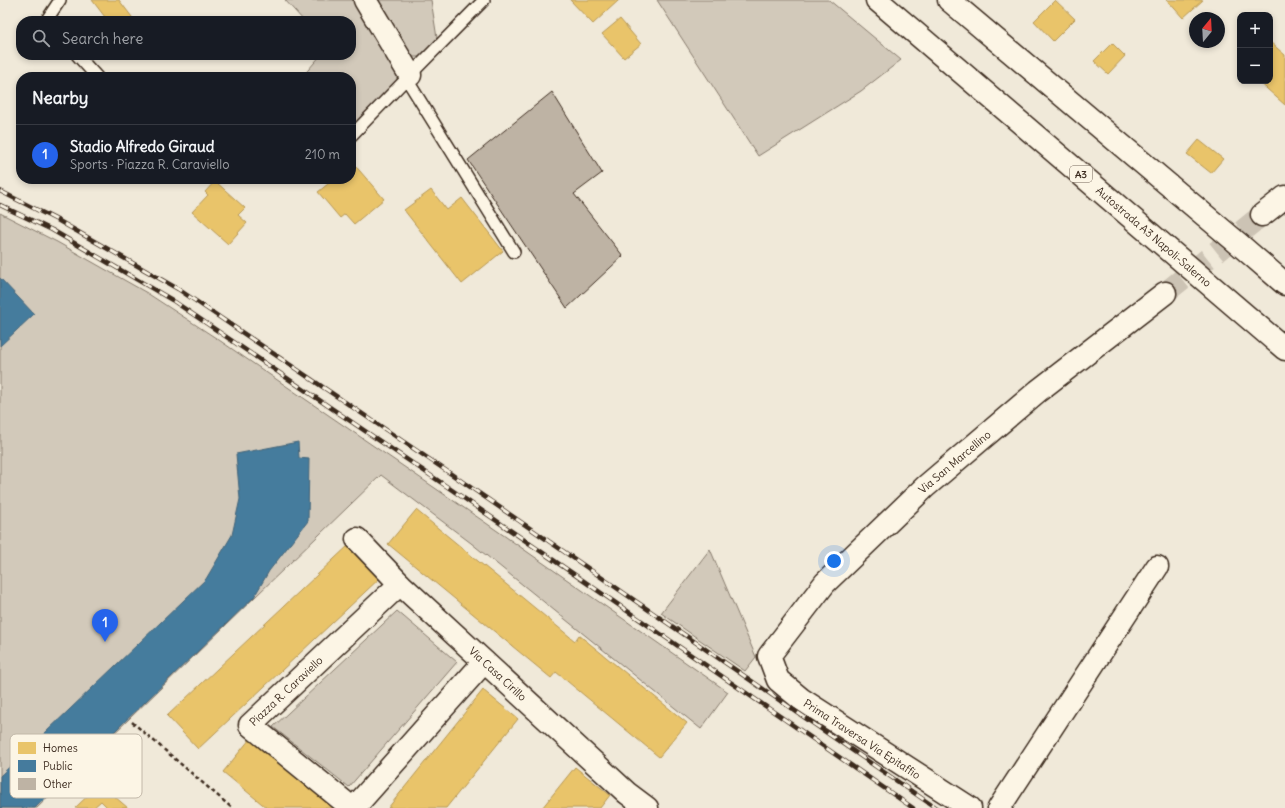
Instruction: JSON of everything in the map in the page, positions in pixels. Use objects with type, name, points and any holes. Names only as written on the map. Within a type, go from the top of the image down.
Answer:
[{"type":"main road","points":[[364,0],[408,76]]},
{"type":"main road","name":"Autostrada A3 Napoli-Salerno","points":[[877,0],[1285,348]]},
{"type":"main road","points":[[950,0],[1285,284]]},
{"type":"main road","points":[[1262,215],[1285,197]]},
{"type":"main road","name":"Via San Marcellino","points":[[769,656],[825,583],[925,487],[1038,391],[1165,293]]},
{"type":"main road","name":"Via Casa Cirillo","points":[[357,539],[400,584],[642,807]]},
{"type":"main road","points":[[998,808],[1157,567]]},
{"type":"main road","name":"Piazza R. Caraviello","points":[[400,584],[250,725],[353,808],[484,662]]},
{"type":"main road","name":"Prima Traversa Via Epitaffio","points":[[769,656],[778,680],[801,699],[970,808]]},
{"type":"lane","points":[[49,16],[60,0]]},
{"type":"lane","points":[[356,131],[484,0]]},
{"type":"lane","points":[[82,60],[92,72]]},
{"type":"lane","points":[[408,76],[514,252]]},
{"type":"path","points":[[132,722],[232,808]]},
{"type":"shaded area","points":[[285,0],[357,0],[395,62],[397,80],[356,122],[356,72],[306,72],[317,60],[356,60],[356,16],[299,16]]},
{"type":"shaded area","points":[[374,0],[431,0],[437,38],[421,57],[413,57],[400,44]]},
{"type":"shaded area","points":[[657,0],[829,0],[901,60],[861,91],[758,156]]},
{"type":"shaded area","points":[[0,213],[57,242],[147,293],[219,340],[486,523],[728,692],[701,729],[471,543],[381,475],[113,734],[10,734],[10,798],[47,798],[37,808],[0,808]]},
{"type":"shaded area","points":[[710,549],[756,657],[745,671],[661,613]]},
{"type":"shaded area","points":[[397,611],[457,662],[349,787],[273,727]]},
{"type":"building: Homes","points":[[92,0],[119,0],[131,16],[104,16]]},
{"type":"building: Homes","points":[[570,0],[619,0],[593,24]]},
{"type":"building: Homes","points":[[1055,0],[1075,19],[1053,41],[1034,21]]},
{"type":"building: Homes","points":[[1167,0],[1203,0],[1189,12],[1183,18]]},
{"type":"building: Homes","points":[[620,19],[641,44],[624,58],[602,34]]},
{"type":"building: Homes","points":[[1112,43],[1125,56],[1108,74],[1094,61]]},
{"type":"building: Homes","points":[[1273,45],[1285,55],[1285,105],[1261,84],[1273,84]]},
{"type":"building: Homes","points":[[1199,140],[1223,159],[1211,173],[1187,154]]},
{"type":"building: Homes","points":[[356,166],[384,199],[354,224],[345,214],[340,218],[318,192],[328,184],[356,184]]},
{"type":"building: Homes","points":[[212,184],[218,184],[245,208],[238,215],[247,223],[228,244],[192,212],[208,195],[205,192]]},
{"type":"building: Homes","points":[[431,190],[447,210],[462,198],[503,251],[462,284],[404,210]]},
{"type":"building: Homes","points":[[416,510],[575,641],[579,635],[687,723],[659,757],[556,672],[551,678],[388,544]]},
{"type":"building: Homes","points":[[350,544],[381,577],[198,749],[167,716]]},
{"type":"building: Homes","points":[[483,690],[518,719],[446,808],[388,808]]},
{"type":"building: Homes","points":[[250,739],[335,808],[267,808],[223,772]]},
{"type":"building: Homes","points":[[575,767],[610,795],[600,808],[542,808]]},
{"type":"building: Homes","points":[[85,798],[116,798],[128,808],[108,808],[101,801],[93,808],[75,808]]},
{"type":"building: Public","points":[[0,278],[34,314],[0,346]]},
{"type":"building: Public","points":[[298,442],[299,458],[309,459],[308,521],[269,571],[254,597],[112,734],[44,734],[206,579],[232,535],[240,499],[236,454]]},
{"type":"building: Public","points":[[10,766],[10,798],[45,798],[35,808],[0,808],[0,776]]},
{"type":"building: Other","points":[[552,92],[602,173],[574,194],[623,256],[567,308],[468,160]]},
{"type":"tunnel","points":[[1165,293],[1262,215]]},
{"type":"railway","points":[[0,191],[59,221],[178,289],[460,480],[936,808]]},
{"type":"railway","points":[[0,205],[52,230],[172,300],[452,490],[913,808]]},
{"type":"place","name":"Stadio Alfredo Giraud","points":[[105,642]]}]
